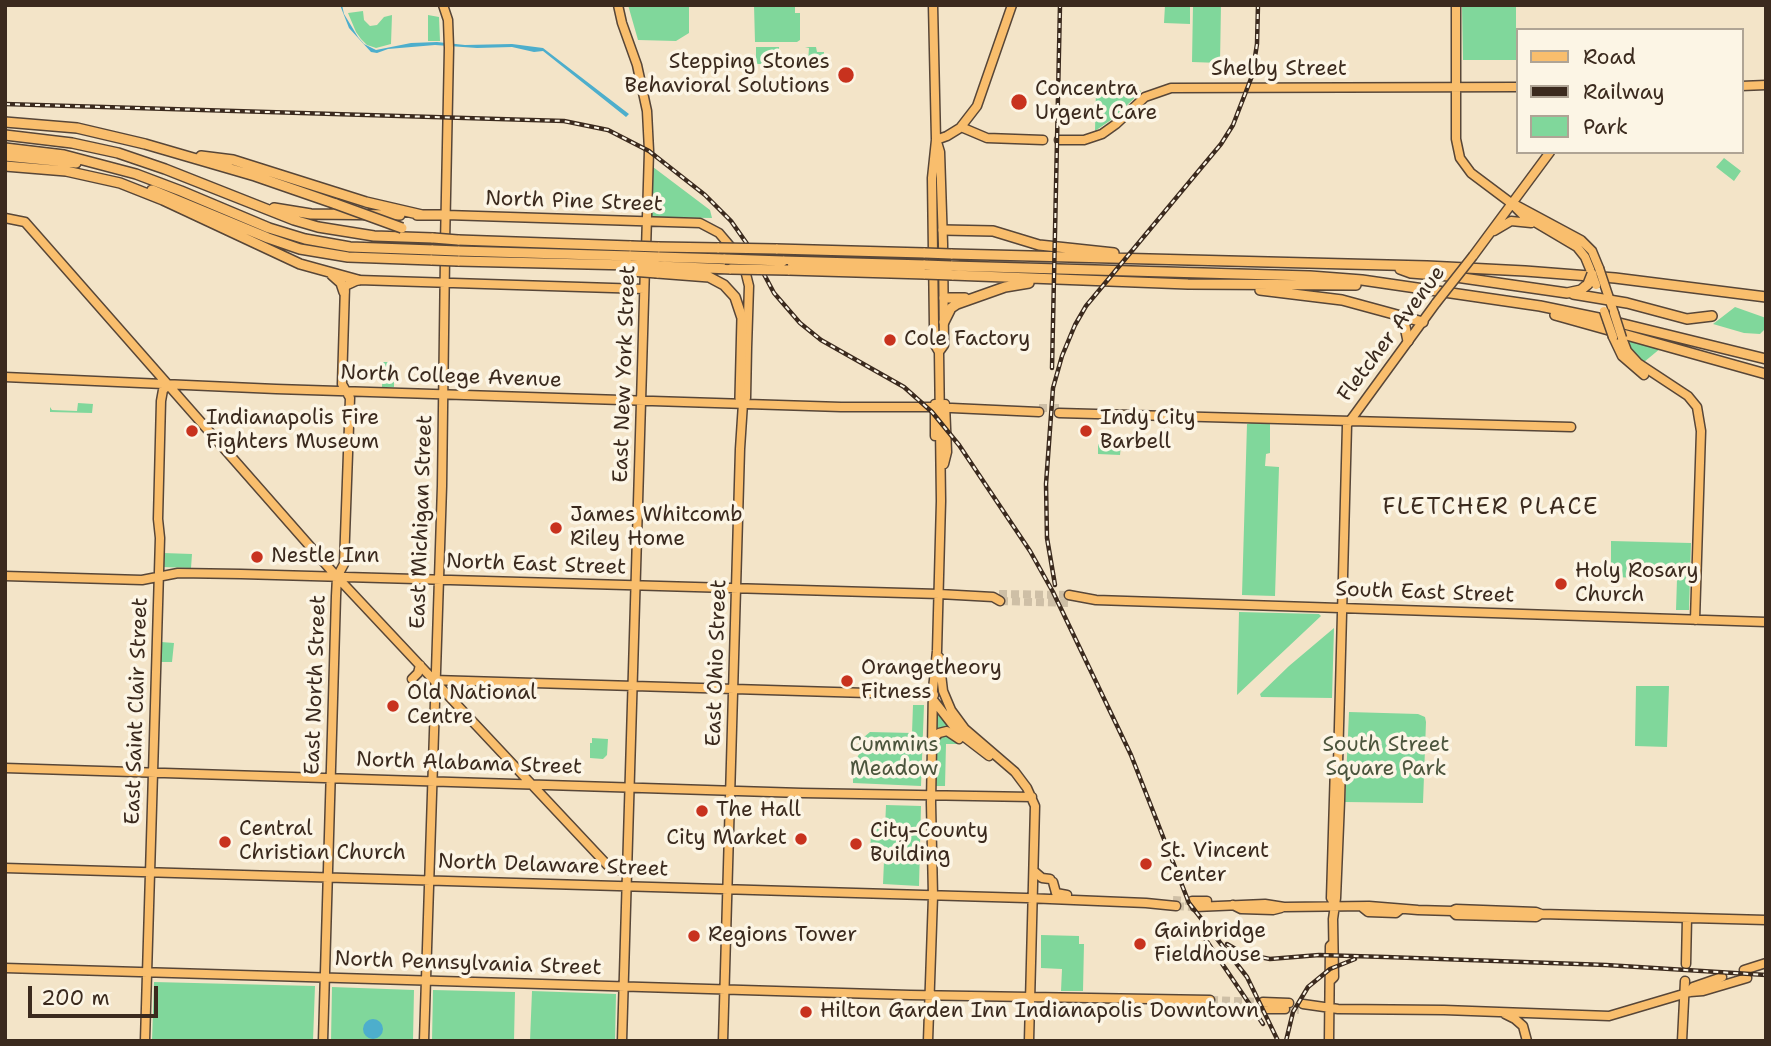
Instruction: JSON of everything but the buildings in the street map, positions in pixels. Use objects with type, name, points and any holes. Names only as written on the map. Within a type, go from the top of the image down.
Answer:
[{"type":"highway","points":[[5,122],[77,128],[182,153],[433,238]]},
{"type":"highway","points":[[5,135],[95,148],[165,169],[294,220],[342,232],[557,249],[731,268],[788,270],[831,267]]},
{"type":"highway","points":[[5,148],[57,154],[116,168],[181,200],[288,259],[330,274],[358,280]]},
{"type":"highway","points":[[182,153],[230,159],[366,202],[422,215]]},
{"type":"highway","points":[[5,156],[116,168]]},
{"type":"highway","points":[[5,166],[52,169],[163,192],[305,239],[358,248],[572,265],[631,259],[725,259],[783,261],[831,267],[925,270],[1310,276],[1406,285],[1512,300],[1766,359]]},
{"type":"highway","points":[[245,202],[311,214],[446,215]]},
{"type":"highway","points":[[943,230],[993,231],[1039,245],[1150,258]]},
{"type":"highway","points":[[458,256],[534,248]]},
{"type":"highway","points":[[658,261],[719,248],[1150,258],[1568,274],[1763,297]]},
{"type":"highway","points":[[658,261],[709,277],[724,285],[735,297],[742,318],[740,398],[743,403]]},
{"type":"highway","points":[[1388,266],[1411,273],[1605,299],[1686,319],[1712,316]]},
{"type":"highway","points":[[952,270],[1076,281],[1406,285]]},
{"type":"highway","points":[[1567,293],[1596,285],[1594,270]]},
{"type":"highway","points":[[330,274],[341,283],[344,292]]},
{"type":"highway","points":[[944,322],[953,306],[971,298],[1021,284],[1076,281]]},
{"type":"highway","points":[[1188,284],[1319,296],[1365,305],[1423,322]]},
{"type":"highway","points":[[1462,293],[1559,316],[1766,374]]},
{"type":"highway","points":[[944,298],[971,298]]},
{"type":"highway","points":[[1403,317],[1409,341]]},
{"type":"main road","name":"East Michigan Street","points":[[424,1041],[443,394],[449,38],[443,5]]},
{"type":"main road","name":"East New York Street","points":[[618,5],[647,111],[645,289],[622,1041]]},
{"type":"main road","points":[[928,1041],[933,896],[931,796],[940,594],[941,477],[939,352],[934,345],[932,174],[936,140],[933,5]]},
{"type":"main road","points":[[936,140],[961,127],[970,117],[979,100],[1012,5]]},
{"type":"main road","points":[[1456,5],[1456,145],[1460,158],[1469,171],[1523,215],[1577,247],[1594,270]]},
{"type":"main road","points":[[1743,86],[1766,85]]},
{"type":"main road","name":"Shelby Street","points":[[1059,140],[1084,140],[1101,134],[1145,97],[1171,88],[1516,87]]},
{"type":"main road","points":[[961,127],[987,138],[1043,140]]},
{"type":"main road","points":[[936,140],[940,152],[944,298],[944,345],[939,352]]},
{"type":"main road","name":"Fletcher Avenue","points":[[1329,1041],[1327,1008],[1331,980],[1335,973],[1334,905],[1331,898],[1335,766],[1338,764],[1347,425],[1548,154]]},
{"type":"main road","points":[[1511,203],[1581,240],[1592,251],[1596,285],[1614,313],[1620,354],[1633,368],[1685,399],[1698,413],[1701,431],[1695,620]]},
{"type":"main road","name":"North Pine Street","points":[[446,215],[700,223]]},
{"type":"main road","points":[[5,218],[26,222],[337,577],[612,870],[611,886]]},
{"type":"main road","points":[[1489,235],[1511,221],[1539,224]]},
{"type":"main road","name":"East Ohio Street","points":[[700,223],[713,228],[725,239],[744,265],[747,274],[746,398],[743,403],[736,589],[723,1041]]},
{"type":"main road","points":[[344,292],[347,284],[358,280],[645,289]]},
{"type":"main road","name":"East North Street","points":[[323,1041],[337,577],[344,564],[349,399],[342,384],[344,292]]},
{"type":"main road","points":[[1605,299],[1604,311],[1617,338]]},
{"type":"main road","name":"North College Avenue","points":[[5,377],[844,407],[930,404],[940,408],[1039,410]]},
{"type":"main road","name":"East Saint Clair Street","points":[[145,1041],[161,401],[163,390],[169,384]]},
{"type":"main road","points":[[1060,411],[1571,427]]},
{"type":"main road","name":"North East Street","points":[[5,576],[142,580],[180,573],[940,594]]},
{"type":"main road","points":[[940,594],[997,597]]},
{"type":"main road","name":"South East Street","points":[[1071,599],[1766,622]]},
{"type":"main road","points":[[937,651],[945,695],[951,710],[962,725],[1015,772],[1032,797],[1036,814],[1030,1041]]},
{"type":"main road","points":[[420,665],[428,664],[435,657]]},
{"type":"main road","points":[[412,679],[418,673],[420,665]]},
{"type":"main road","points":[[434,680],[934,695]]},
{"type":"main road","points":[[934,695],[938,708],[959,733],[994,760]]},
{"type":"main road","points":[[933,739],[940,732],[949,731],[1015,772]]},
{"type":"main road","name":"North Alabama Street","points":[[5,768],[730,791],[1032,797]]},
{"type":"main road","points":[[547,800],[553,785]]},
{"type":"main road","name":"North Delaware Street","points":[[5,868],[1101,901]]},
{"type":"main road","points":[[612,870],[628,870]]},
{"type":"main road","points":[[1035,872],[1051,881],[1058,894],[1101,901],[1174,903]]},
{"type":"main road","points":[[1193,904],[1208,901],[1216,904],[1265,904],[1284,907],[1334,905],[1766,920]]},
{"type":"main road","points":[[1685,964],[1687,918]]},
{"type":"main road","points":[[1691,992],[1763,967]]},
{"type":"main road","name":"North Pennsylvania Street","points":[[5,968],[1210,1004]]},
{"type":"main road","points":[[1682,1041],[1693,987],[1722,977]]},
{"type":"main road","points":[[1301,1007],[1319,1005],[1327,1008],[1609,1016],[1735,978]]},
{"type":"main road","points":[[1685,981],[1691,992]]},
{"type":"main road","points":[[1265,1005],[1287,1006]]},
{"type":"main road","points":[[1499,1012],[1521,1024],[1527,1041]]},
{"type":"green space","points":[[628,5],[689,5],[689,33],[676,41],[638,40]]},
{"type":"green space","points":[[754,5],[795,5],[795,13],[800,13],[800,40],[755,42]]},
{"type":"green space","points":[[1165,5],[1190,5],[1190,24],[1164,23]]},
{"type":"green space","points":[[1193,5],[1221,5],[1220,63],[1192,62]]},
{"type":"green space","points":[[1462,5],[1516,5],[1516,60],[1463,60]]},
{"type":"green space","points":[[363,11],[364,20],[370,26],[377,25],[384,17],[392,15],[391,44],[376,48],[361,39],[348,13]]},
{"type":"green space","points":[[428,15],[439,17],[440,41],[428,41]]},
{"type":"green space","points":[[756,47],[779,47],[779,62],[808,62],[809,48],[805,47],[816,47],[817,52],[824,52],[824,64],[756,64]]},
{"type":"green space","points":[[1096,89],[1140,90],[1141,92],[1095,131]]},
{"type":"green space","points":[[1724,158],[1741,171],[1734,181],[1716,167]]},
{"type":"green space","points":[[653,167],[710,210],[712,218],[652,217]]},
{"type":"green space","points":[[1735,307],[1766,318],[1764,330],[1760,334],[1744,333],[1713,324]]},
{"type":"green space","points":[[1627,338],[1661,348],[1644,362],[1629,346]]},
{"type":"green space","points":[[383,362],[394,362],[394,387],[382,387]]},
{"type":"green space","points":[[78,403],[93,404],[92,413],[50,412],[50,407],[52,410],[77,411]]},
{"type":"green space","points":[[1270,423],[1270,453],[1266,454],[1265,466],[1279,467],[1275,596],[1242,595],[1247,424]]},
{"type":"green space","points":[[1098,444],[1121,445],[1120,455],[1098,454]]},
{"type":"green space","points":[[1611,541],[1691,543],[1689,610],[1676,610],[1677,579],[1611,577]]},
{"type":"green space","points":[[163,553],[192,554],[191,568],[162,567]]},
{"type":"green space","points":[[1239,612],[1321,616],[1237,695]]},
{"type":"green space","points":[[1334,628],[1332,698],[1261,697],[1260,694],[1289,666]]},
{"type":"green space","points":[[161,642],[174,643],[172,662],[161,662]]},
{"type":"green space","points":[[1636,686],[1669,686],[1667,747],[1635,746]]},
{"type":"green space","name":"Cummins Meadow","points":[[913,705],[924,705],[921,786],[853,783],[853,766],[860,752],[858,742],[870,732],[912,733]]},
{"type":"green space","points":[[936,710],[960,744],[946,744],[945,786],[935,786]]},
{"type":"green space","name":"South Street Square Park","points":[[1349,712],[1418,714],[1425,717],[1423,803],[1345,802]]},
{"type":"green space","points":[[592,738],[608,739],[607,755],[603,759],[590,758]]},
{"type":"green space","points":[[886,805],[921,806],[919,886],[883,884],[884,861],[870,861],[871,829],[885,828]]},
{"type":"green space","points":[[1041,935],[1079,936],[1079,944],[1084,944],[1083,991],[1061,991],[1062,969],[1041,968]]},
{"type":"green space","points":[[154,982],[315,986],[313,1041],[152,1041]]},
{"type":"green space","points":[[332,987],[414,990],[413,1041],[331,1041]]},
{"type":"green space","points":[[433,990],[515,992],[514,1041],[432,1041]]},
{"type":"green space","points":[[532,991],[616,994],[615,1041],[530,1041]]},
{"type":"water","points":[[340,5],[358,37],[364,44],[376,50],[411,43],[437,42],[465,45],[512,44],[543,48],[629,114],[626,117],[543,51],[534,52],[512,47],[435,45],[371,52],[349,28]]},
{"type":"water","points":[[373,1019],[380,1022],[383,1029],[380,1036],[373,1039],[366,1036],[363,1029],[366,1022]]},
{"type":"tunnel","points":[[1039,408],[1060,408]]},
{"type":"tunnel","points":[[999,594],[1069,595]]},
{"type":"tunnel","points":[[1000,601],[1072,603]]},
{"type":"tunnel","points":[[1173,900],[1192,901]]},
{"type":"tunnel","points":[[1176,906],[1195,907]]},
{"type":"tunnel","points":[[1735,978],[1757,970]]},
{"type":"tunnel","points":[[1210,1000],[1263,1002]]},
{"type":"tunnel","points":[[1211,1007],[1267,1009]]},
{"type":"tunnel","points":[[1285,1009],[1299,1010]]},
{"type":"railway","points":[[1052,368],[1060,5]]},
{"type":"railway","points":[[1055,585],[1047,538],[1046,484],[1053,388],[1062,356],[1086,306],[1221,144],[1233,125],[1252,76],[1257,44],[1258,5]]},
{"type":"railway","points":[[5,104],[564,121],[608,130],[649,151],[705,195],[731,221],[750,248],[774,293],[800,323],[821,340],[904,387],[932,412],[959,445],[1030,551],[1053,592],[1131,755],[1189,903],[1247,977],[1278,1041]]},
{"type":"railway","points":[[1204,937],[1263,1024]]},
{"type":"railway","points":[[1227,944],[1244,954],[1270,959],[1319,955],[1386,957],[1606,965],[1766,975]]},
{"type":"railway","points":[[1286,1041],[1293,1012],[1308,987],[1330,969],[1355,959]]},
{"type":"place","name":"Stepping Stones Behavioral Solutions","points":[[846,75]]},
{"type":"place","name":"Concentra Urgent Care","points":[[1019,102]]},
{"type":"place","name":"Cole Factory","points":[[890,340]]},
{"type":"place","name":"Indianapolis Fire Fighters Museum","points":[[192,431]]},
{"type":"place","name":"Indy City Barbell","points":[[1086,431]]},
{"type":"place","name":"James Whitcomb Riley Home","points":[[556,528]]},
{"type":"place","name":"Nestle Inn","points":[[257,557]]},
{"type":"place","name":"Holy Rosary Church","points":[[1561,584]]},
{"type":"place","name":"Orangetheory Fitness","points":[[847,681]]},
{"type":"place","name":"Old National Centre","points":[[393,706]]},
{"type":"place","name":"The Hall","points":[[702,811]]},
{"type":"place","name":"City Market","points":[[801,839]]},
{"type":"place","name":"Central Christian Church","points":[[225,842]]},
{"type":"place","name":"City-County Building","points":[[856,844]]},
{"type":"place","name":"St. Vincent Center","points":[[1146,864]]},
{"type":"place","name":"Regions Tower","points":[[694,936]]},
{"type":"place","name":"Gainbridge Fieldhouse","points":[[1140,944]]},
{"type":"place","name":"Hilton Garden Inn Indianapolis Downtown","points":[[806,1012]]},
{"type":"district","name":"FLETCHER PLACE","points":[[1491,508]]}]
